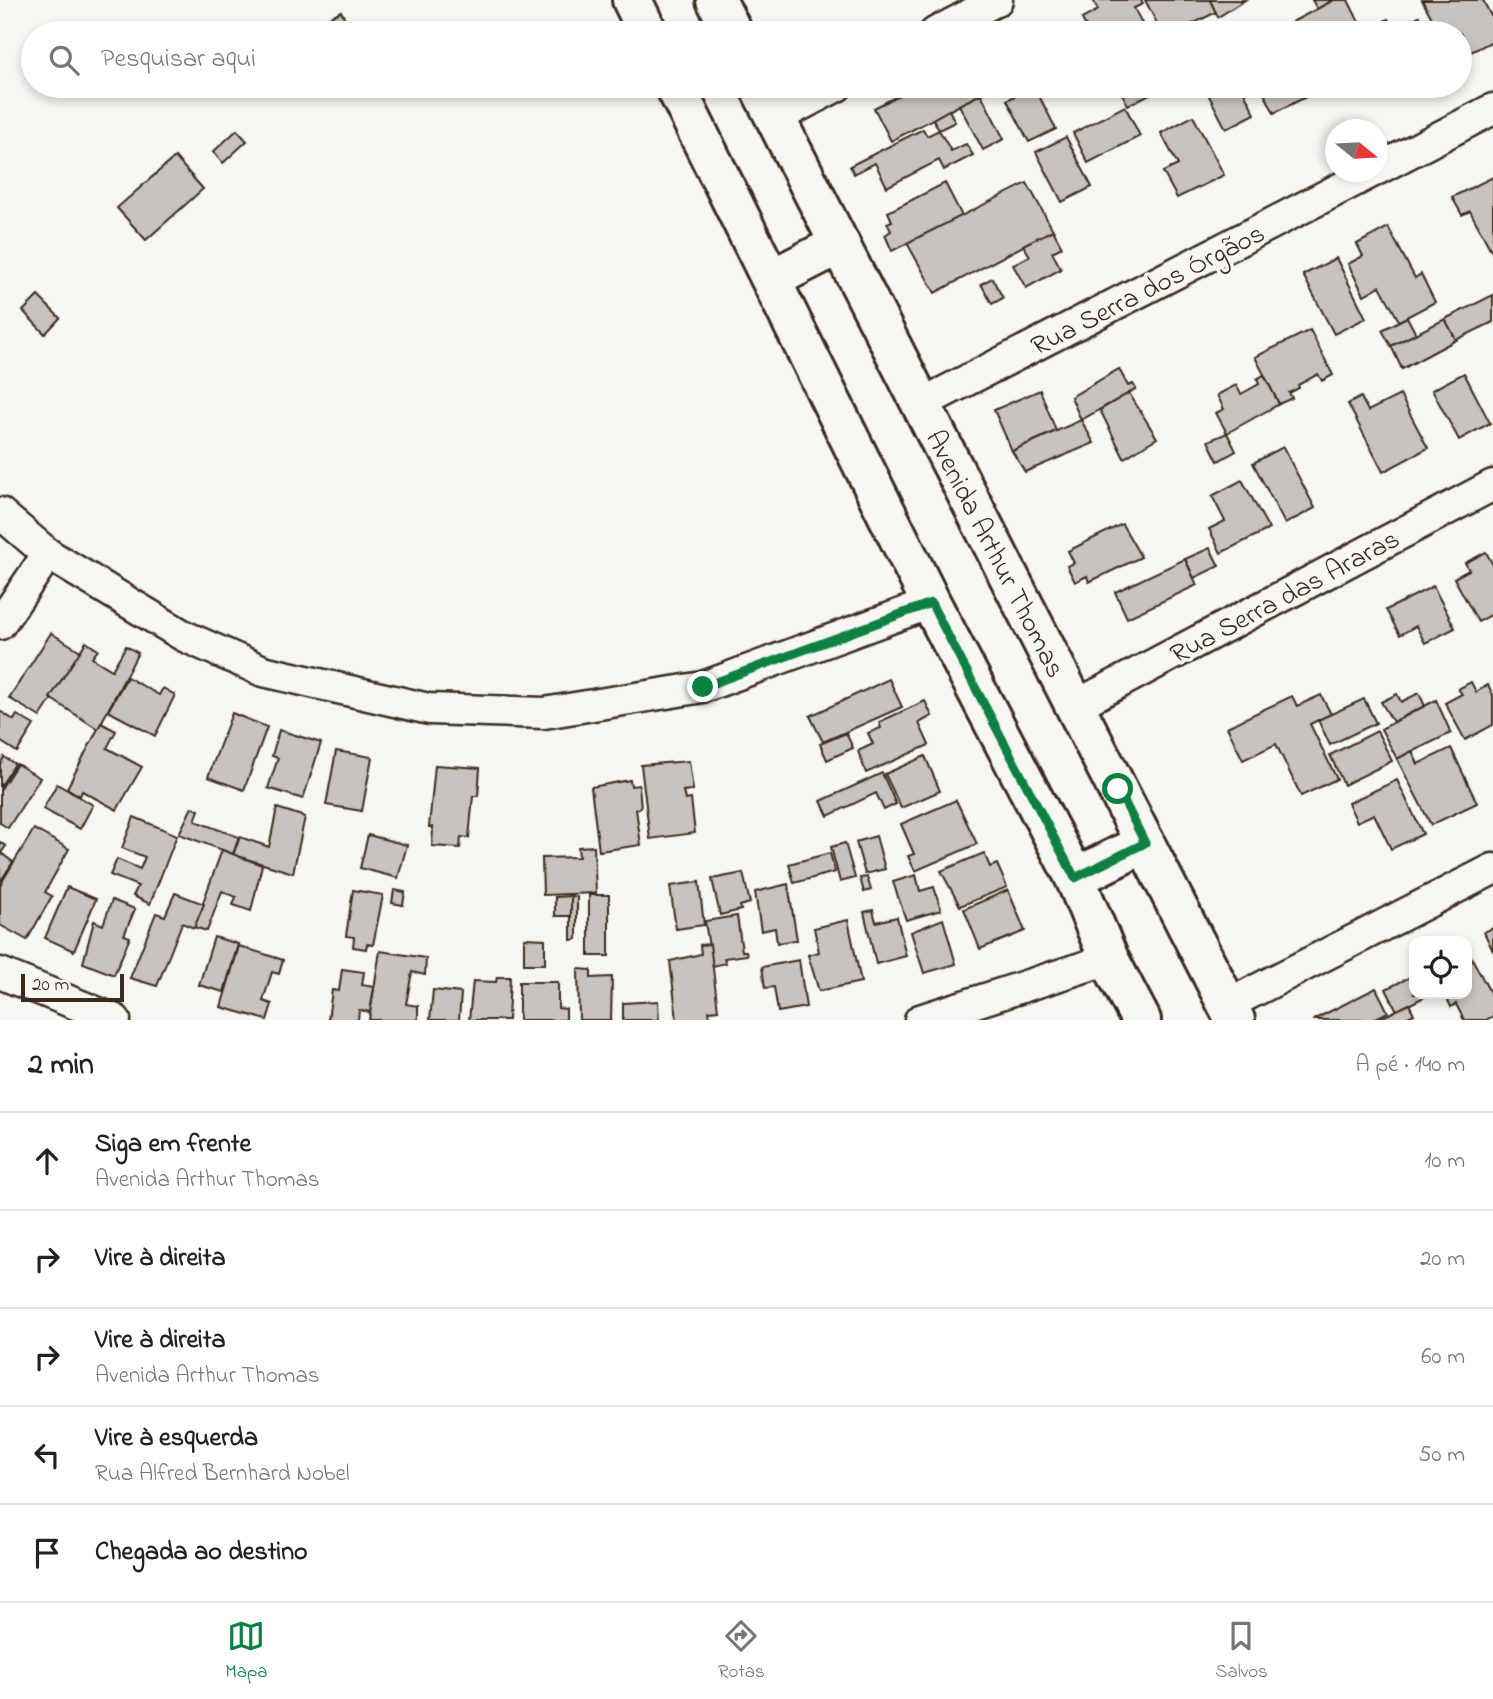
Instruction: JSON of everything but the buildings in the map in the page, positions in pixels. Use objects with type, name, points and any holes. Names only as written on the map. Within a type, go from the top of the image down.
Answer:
[{"type":"main road","points":[[632,0],[642,21]]},
{"type":"main road","points":[[716,0],[727,21]]},
{"type":"main road","points":[[681,98],[931,603],[1075,878],[1109,959],[1141,1020]]},
{"type":"main road","name":"Avenida Arthur Thomas","points":[[768,102],[1231,1012]]},
{"type":"main road","points":[[772,279],[840,244]]},
{"type":"main road","points":[[1075,878],[1145,843]]},
{"type":"street","points":[[958,21],[997,0]]},
{"type":"street","points":[[768,102],[785,98]]},
{"type":"street","points":[[1388,163],[1493,109]]},
{"type":"street","name":"Rua Serra dos Órgãos","points":[[921,404],[1354,182]]},
{"type":"street","name":"Rua Serra das Araras","points":[[1075,706],[1493,485]]},
{"type":"street","points":[[0,513],[48,554],[184,636],[262,671],[429,709],[544,713],[703,687],[931,603]]},
{"type":"street","points":[[0,624],[48,554]]},
{"type":"street","points":[[1231,1012],[1493,869]]},
{"type":"street","points":[[920,1020],[1109,959]]},
{"type":"street","points":[[0,973],[115,1020]]},
{"type":"route","points":[[703,687],[931,603],[1075,878],[1145,843],[1118,789]]}]
